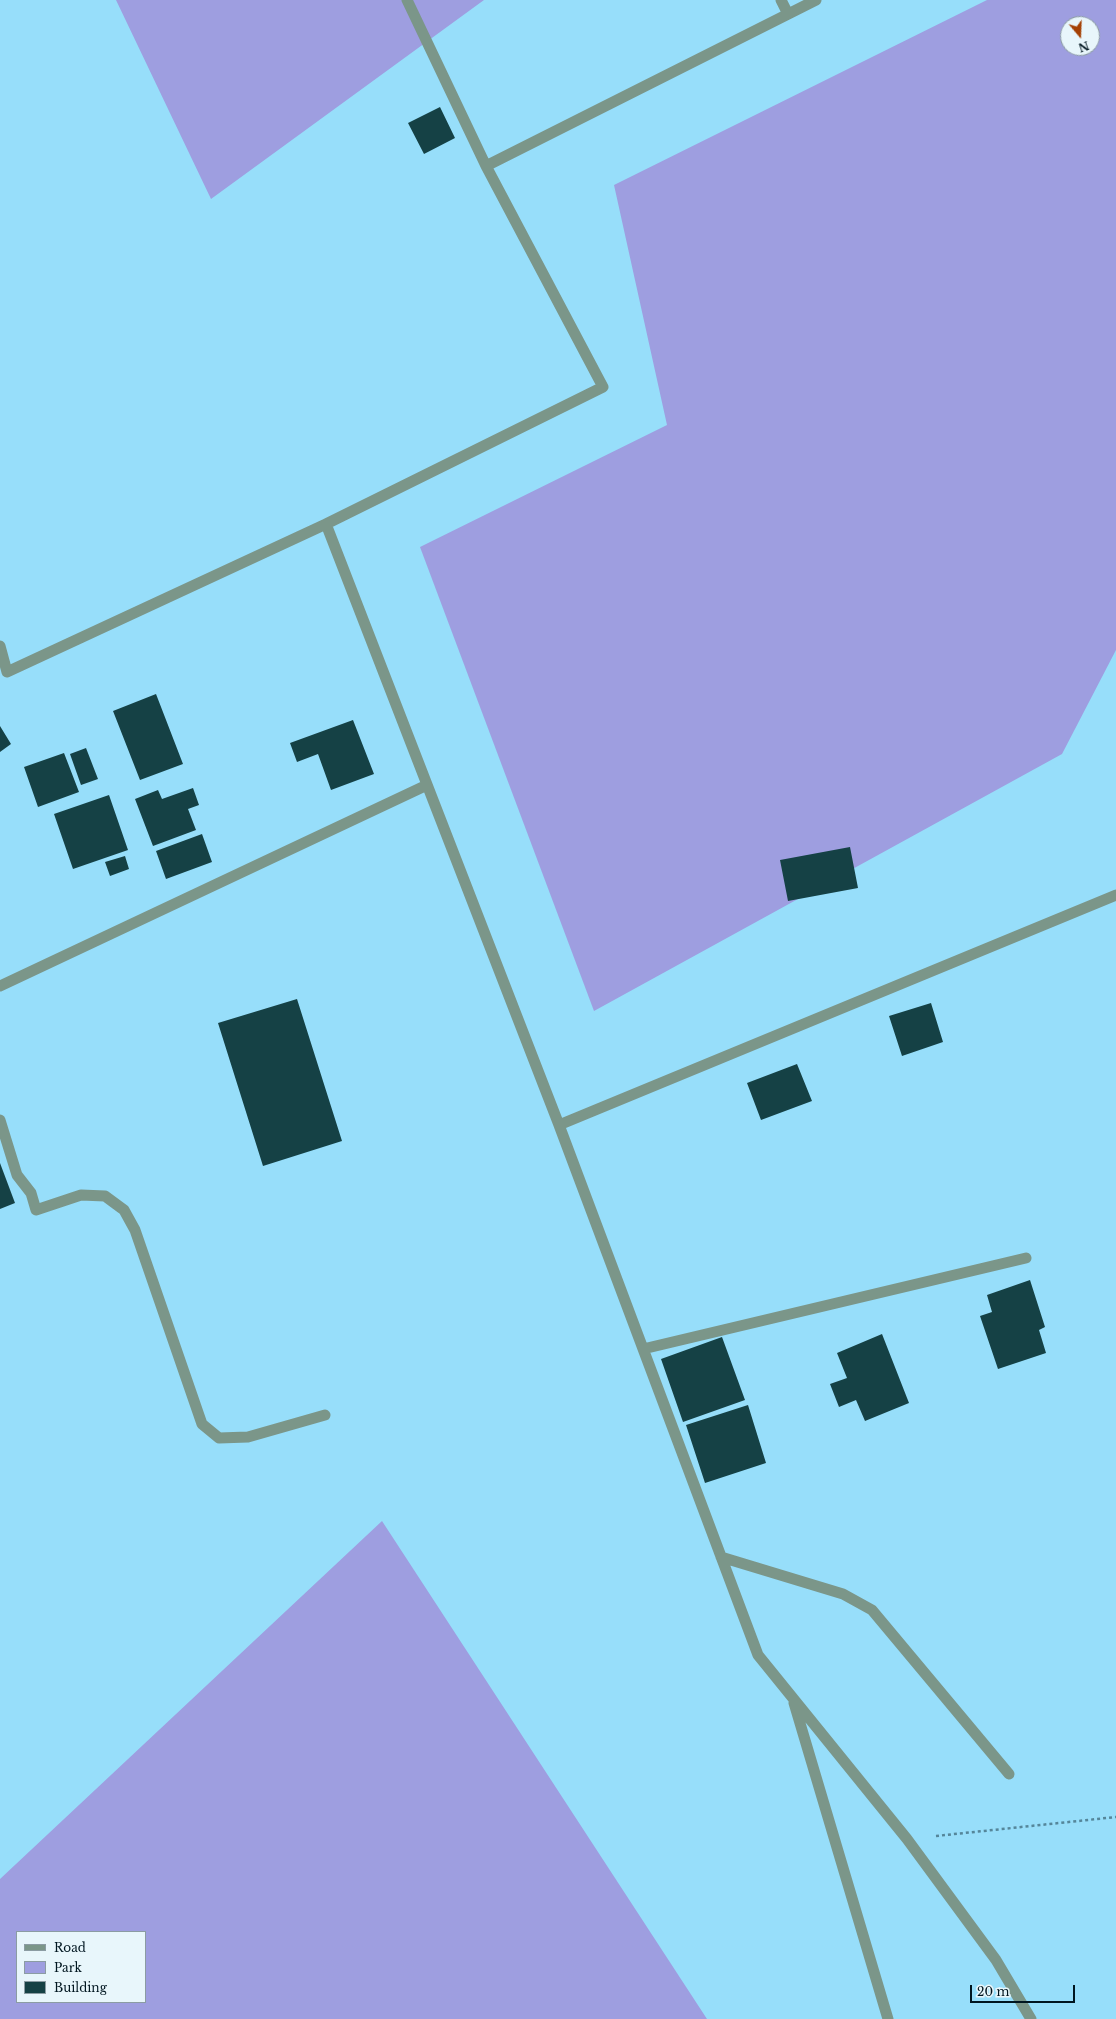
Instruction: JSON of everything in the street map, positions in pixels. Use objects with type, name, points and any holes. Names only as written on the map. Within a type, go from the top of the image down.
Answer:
[{"type":"street","points":[[0,646],[4,674],[326,524],[603,387],[486,166],[407,0]]},
{"type":"street","points":[[781,0],[788,14]]},
{"type":"street","points":[[486,166],[816,0]]},
{"type":"street","points":[[326,524],[559,1125],[758,1656],[907,1839],[996,1960],[1031,2019]]},
{"type":"street","points":[[0,986],[427,785]]},
{"type":"street","points":[[559,1125],[1116,894]]},
{"type":"street","points":[[0,1120],[17,1175],[31,1193],[36,1210],[81,1195],[105,1196],[124,1210],[135,1230],[202,1424],[218,1438],[248,1437],[325,1416]]},
{"type":"street","points":[[643,1349],[1026,1258]]},
{"type":"street","points":[[721,1558],[843,1594],[872,1610],[1009,1774]]},
{"type":"street","points":[[793,1698],[888,2019]]},
{"type":"path","points":[[907,1839],[1116,1817]]},
{"type":"green space","points":[[116,0],[484,0],[211,199]]},
{"type":"green space","points":[[987,0],[1116,0],[1116,650],[1062,754],[594,1011],[420,547],[667,425],[614,185]]},
{"type":"green space","points":[[382,1521],[707,2019],[0,2019],[0,1879]]},
{"type":"building","points":[[440,107],[455,138],[424,154],[408,123]]},
{"type":"building","points":[[156,694],[183,764],[140,780],[113,711]]},
{"type":"building","points":[[353,720],[374,774],[331,790],[318,754],[297,762],[290,743]]},
{"type":"building","points":[[0,726],[11,744],[0,752]]},
{"type":"building","points":[[86,748],[98,779],[81,785],[70,754]]},
{"type":"building","points":[[64,753],[79,792],[38,807],[24,767]]},
{"type":"building","points":[[193,788],[199,805],[188,809],[196,830],[153,846],[135,799],[158,790],[162,799]]},
{"type":"building","points":[[109,795],[128,850],[73,869],[54,814]]},
{"type":"building","points":[[202,834],[212,862],[166,879],[156,851]]},
{"type":"building","points":[[850,847],[858,888],[788,901],[780,860]]},
{"type":"building","points":[[125,856],[129,869],[110,876],[105,862]]},
{"type":"building","points":[[297,999],[342,1141],[263,1166],[218,1023]]},
{"type":"building","points":[[931,1003],[943,1042],[902,1056],[889,1016]]},
{"type":"building","points":[[797,1064],[812,1101],[761,1120],[747,1083]]},
{"type":"building","points":[[0,1163],[15,1203],[0,1209]]},
{"type":"building","points":[[1030,1280],[1045,1327],[1039,1330],[1046,1353],[998,1369],[980,1316],[992,1312],[987,1295]]},
{"type":"building","points":[[882,1334],[909,1403],[865,1421],[856,1400],[839,1407],[830,1384],[847,1378],[837,1353]]},
{"type":"building","points":[[722,1337],[745,1400],[683,1422],[661,1359]]},
{"type":"building","points":[[748,1405],[766,1463],[705,1483],[686,1425]]}]
